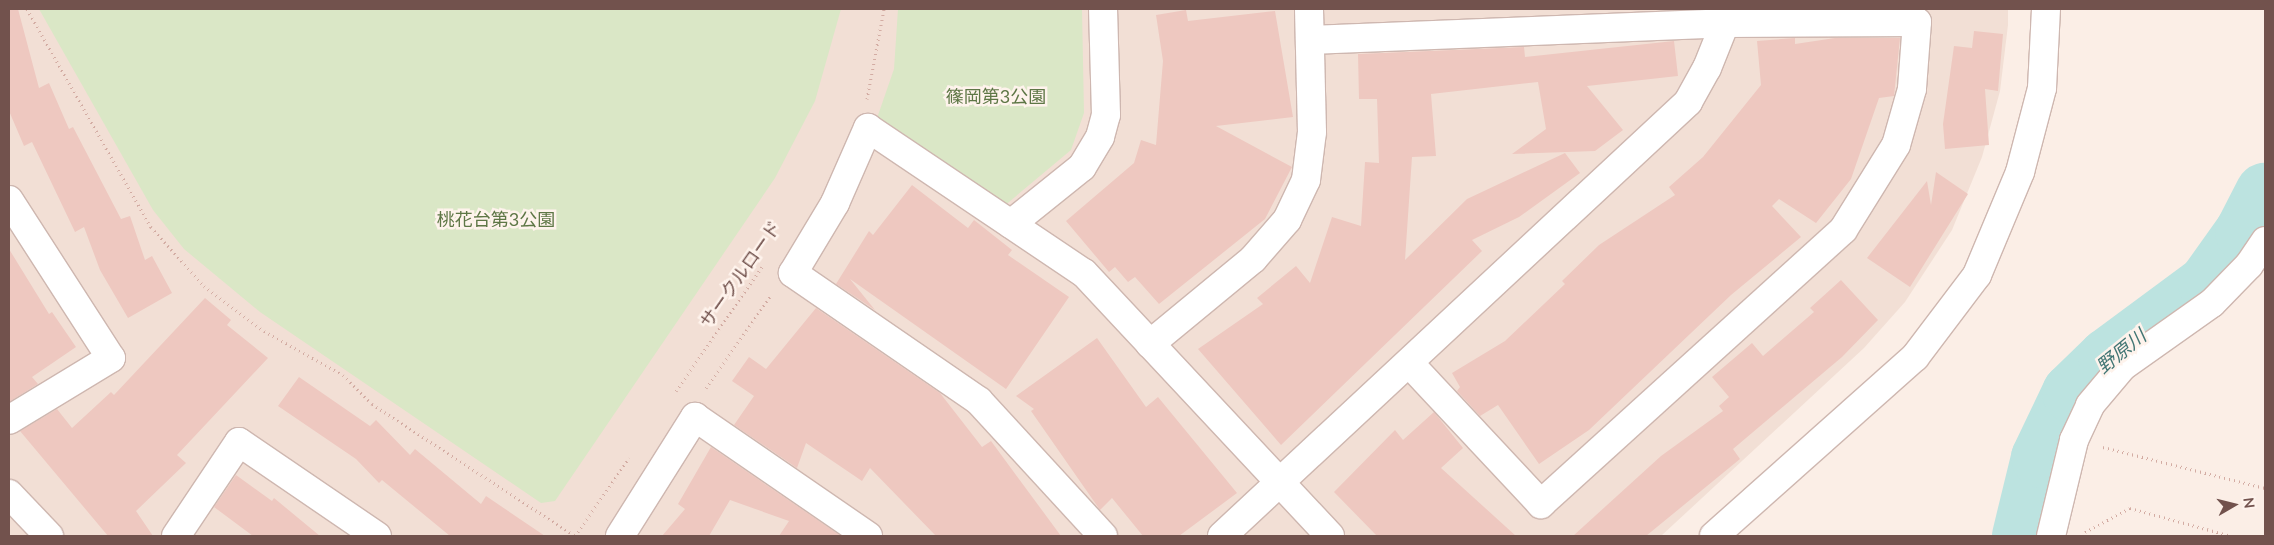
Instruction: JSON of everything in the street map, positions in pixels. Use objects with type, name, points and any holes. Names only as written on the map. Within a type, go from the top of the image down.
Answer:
[{"type":"street","points":[[1011,224],[1082,167],[1100,136],[1106,115],[1103,9]]},
{"type":"street","points":[[1150,344],[1252,259],[1287,220],[1306,180],[1312,132],[1309,9]]},
{"type":"street","points":[[1714,536],[1915,357],[1977,275],[2020,172],[2042,88],[2046,9]]},
{"type":"street","points":[[1310,40],[1725,16],[1917,22],[1912,89],[1896,144],[1843,230],[1541,504],[1409,363]]},
{"type":"street","points":[[1222,536],[1688,102],[1725,16]]},
{"type":"street","points":[[1103,536],[979,401],[793,273],[835,203],[868,128],[1084,274],[1278,485],[1330,536]]},
{"type":"street","points":[[9,200],[111,358],[9,420]]},
{"type":"street","points":[[2051,536],[2074,440],[2090,405],[2124,366],[2212,303],[2249,265],[2265,241]]},
{"type":"street","points":[[620,536],[695,417],[868,536]]},
{"type":"street","points":[[176,536],[239,442],[377,536]]},
{"type":"street","points":[[9,494],[49,536]]},
{"type":"path","points":[[27,9],[151,226],[204,286],[264,332],[343,375],[372,404],[575,536],[631,455]]},
{"type":"path","points":[[863,109],[877,65],[884,9]]},
{"type":"path","name":"サークルロード","points":[[670,399],[766,262]]},
{"type":"path","points":[[695,417],[696,403],[778,285],[793,273]]},
{"type":"path","points":[[2074,440],[2265,488]]},
{"type":"path","points":[[2078,536],[2130,508],[2231,536]]},
{"type":"shaded area","points":[[9,9],[2008,9],[2008,25],[2000,91],[1982,157],[1952,230],[1905,302],[1864,348],[1661,536],[9,536]]},
{"type":"green space","name":"桃花台第3公園","points":[[39,9],[841,9],[815,101],[775,178],[555,501],[541,503],[260,312],[184,249],[153,210]]},
{"type":"green space","name":"篠岡第3公園","points":[[898,9],[1082,9],[1084,113],[1071,150],[1003,207],[876,121],[894,69]]},
{"type":"building","points":[[9,9],[18,9],[39,88],[49,83],[69,129],[73,127],[121,219],[130,216],[145,260],[152,256],[172,293],[128,318],[100,270],[84,227],[75,232],[32,142],[24,146],[9,111]]},
{"type":"building","points":[[1186,10],[1188,21],[1275,11],[1293,117],[1216,126],[1292,167],[1265,219],[1159,304],[1135,277],[1128,282],[1115,267],[1109,272],[1066,221],[1134,163],[1141,140],[1156,145],[1163,61],[1156,15]]},
{"type":"building","points":[[1974,31],[2003,34],[1998,91],[1985,89],[1989,145],[1945,149],[1943,124],[1954,46],[1972,48]]},
{"type":"building","points":[[1795,38],[1795,44],[1835,38],[1900,38],[1894,96],[1879,98],[1851,179],[1816,223],[1779,199],[1772,206],[1801,237],[1731,295],[1589,430],[1539,464],[1498,405],[1480,416],[1457,391],[1460,387],[1452,373],[1505,341],[1565,284],[1562,281],[1599,245],[1675,195],[1669,187],[1703,157],[1761,85],[1757,41]]},
{"type":"building","points":[[1674,41],[1678,76],[1587,86],[1623,130],[1595,151],[1512,154],[1546,129],[1538,82],[1431,94],[1436,156],[1412,157],[1405,260],[1467,199],[1565,153],[1580,173],[1519,217],[1472,240],[1482,251],[1281,445],[1198,349],[1263,304],[1257,298],[1296,266],[1310,283],[1332,217],[1361,226],[1365,162],[1379,163],[1377,99],[1359,99],[1358,54],[1524,47],[1525,57]]},
{"type":"building","points":[[1936,172],[1968,194],[1910,287],[1867,258],[1927,181],[1931,205]]},
{"type":"building","points":[[912,185],[968,228],[974,220],[1012,250],[1008,255],[1069,297],[1006,389],[850,279],[875,310],[836,284],[869,231],[873,235]]},
{"type":"building","points":[[9,249],[49,314],[52,312],[76,347],[32,377],[38,384],[9,402]]},
{"type":"building","points":[[1841,280],[1878,320],[1842,357],[1733,449],[1740,459],[1646,536],[1573,536],[1661,456],[1723,411],[1719,406],[1729,397],[1712,377],[1752,343],[1763,356],[1814,312],[1810,308]]},
{"type":"building","points":[[205,298],[231,320],[227,325],[268,358],[177,455],[186,463],[136,511],[153,536],[108,536],[20,431],[57,409],[72,428],[111,392],[114,395]]},
{"type":"building","points":[[816,308],[940,393],[982,447],[991,441],[1061,536],[936,536],[870,468],[862,481],[806,443],[797,468],[734,425],[754,396],[732,381],[749,357],[766,369]]},
{"type":"building","points":[[1097,338],[1146,407],[1158,397],[1237,493],[1179,536],[1143,536],[1112,498],[1100,510],[1031,411],[1034,409],[1016,396]]},
{"type":"building","points":[[299,377],[370,426],[376,420],[410,455],[415,449],[481,504],[486,496],[545,536],[450,536],[382,480],[379,483],[356,459],[278,406]]},
{"type":"building","points":[[1434,412],[1463,448],[1441,468],[1516,536],[1377,536],[1334,492],[1395,430],[1403,440]]},
{"type":"building","points":[[711,447],[841,536],[779,536],[789,521],[730,500],[709,536],[662,536],[685,509],[678,504]]},
{"type":"building","points":[[236,475],[272,501],[274,498],[320,536],[253,536],[214,507]]},
{"type":"waterway","name":"野原川","points":[[2022,536],[2041,458],[2072,393],[2108,358],[2208,284],[2245,232],[2265,193]]}]
